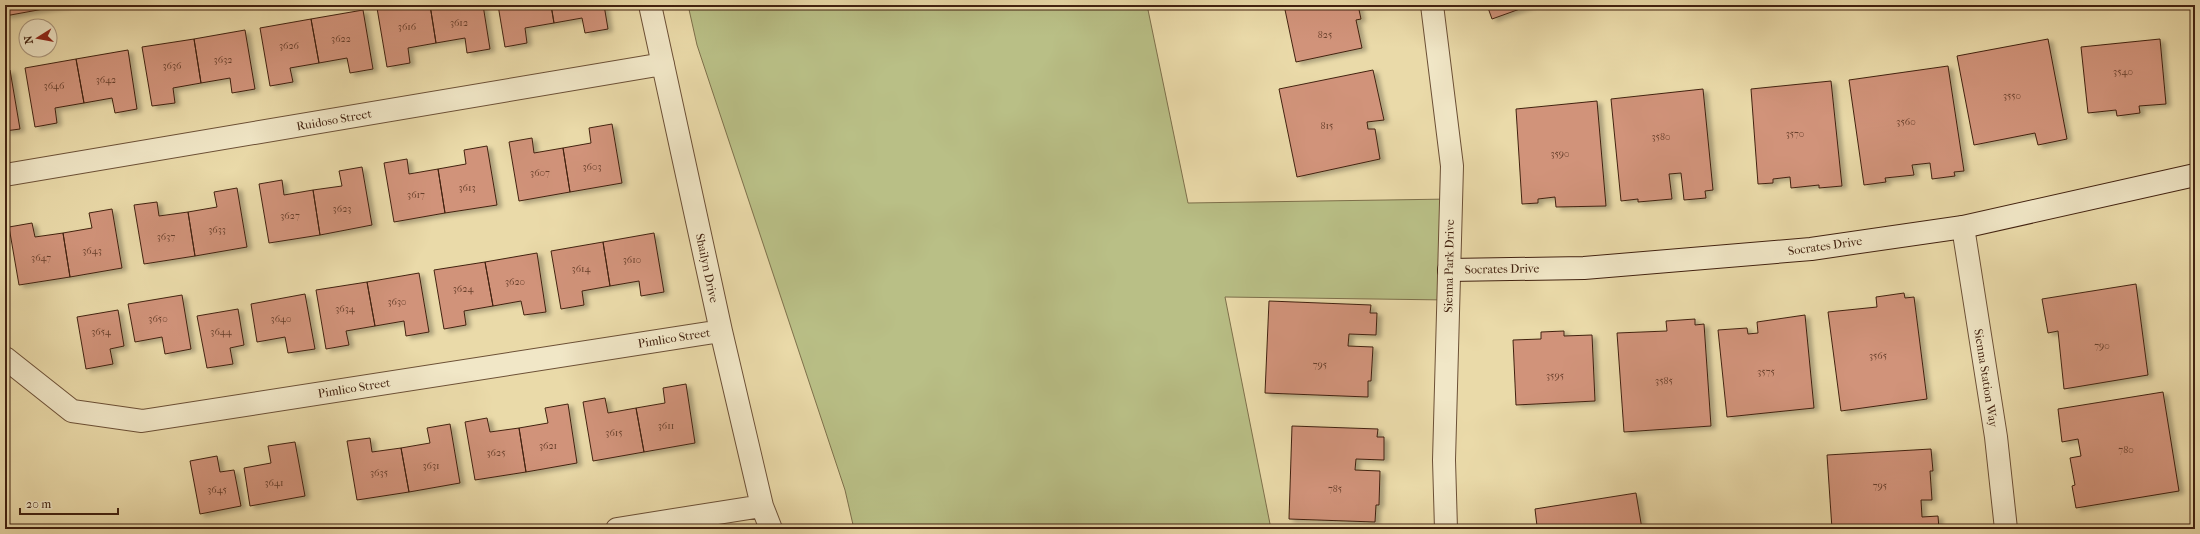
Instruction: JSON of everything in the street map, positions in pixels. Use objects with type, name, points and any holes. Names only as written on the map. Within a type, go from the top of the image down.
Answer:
[{"type":"street","name":"Shailyn Drive","points":[[650,5],[720,331],[762,506],[770,529]]},
{"type":"street","name":"Sienna Park Drive","points":[[1432,5],[1452,166],[1444,460],[1446,529]]},
{"type":"street","name":"Ruidoso Street","points":[[5,175],[663,64]]},
{"type":"street","name":"Socrates Drive","points":[[1449,270],[1584,268],[1723,258],[1811,249],[1963,227],[2195,174]]},
{"type":"street","name":"Sienna Station Way","points":[[1963,227],[1996,437],[2006,529]]},
{"type":"street","name":"Pimlico Street","points":[[5,358],[72,411],[142,421],[720,331]]},
{"type":"street","points":[[617,529],[762,506]]},
{"type":"green space","points":[[688,5],[1147,5],[1188,203],[1451,199],[1448,300],[1225,297],[1271,529],[854,529],[845,490],[697,45]]},
{"type":"building","points":[[5,5],[48,5],[49,8],[5,16]]},
{"type":"building","points":[[48,5],[68,5],[49,8]]},
{"type":"building","points":[[393,5],[430,5],[436,43],[408,48],[410,63],[387,67],[377,8]]},
{"type":"building","points":[[430,5],[483,5],[490,49],[467,53],[465,38],[436,43]]},
{"type":"building","points":[[498,5],[551,5],[554,23],[525,28],[527,43],[505,47]]},
{"type":"building","points":[[551,5],[604,5],[608,29],[585,33],[582,18],[554,23]]},
{"type":"building","points":[[1284,5],[1358,5],[1361,19],[1356,20],[1362,48],[1296,62]]},
{"type":"building","points":[[1487,5],[1531,5],[1492,19]]},
{"type":"building","points":[[363,10],[373,69],[350,73],[347,58],[319,63],[311,19]]},
{"type":"building","points":[[311,19],[319,63],[290,68],[293,82],[270,86],[260,28]]},
{"type":"building","points":[[245,30],[255,89],[232,93],[230,78],[201,83],[194,39]]},
{"type":"building","points":[[194,39],[201,83],[173,88],[175,103],[152,106],[142,47]]},
{"type":"building","points":[[2048,39],[2067,139],[2038,145],[2035,133],[1974,145],[1957,56]]},
{"type":"building","points":[[2160,39],[2166,104],[2139,106],[2140,113],[2117,116],[2116,110],[2088,113],[2081,47]]},
{"type":"building","points":[[128,50],[137,109],[115,113],[112,98],[84,103],[76,59]]},
{"type":"building","points":[[76,59],[84,103],[55,108],[57,123],[35,127],[25,68]]},
{"type":"building","points":[[1948,66],[1964,171],[1954,172],[1955,176],[1932,179],[1930,163],[1912,165],[1914,175],[1885,178],[1886,182],[1864,185],[1849,80]]},
{"type":"building","points":[[10,70],[20,129],[5,131],[5,71]]},
{"type":"building","points":[[1373,70],[1384,120],[1367,122],[1368,129],[1375,129],[1380,159],[1297,177],[1279,89]]},
{"type":"building","points":[[1831,81],[1842,186],[1819,188],[1819,185],[1791,188],[1790,177],[1773,179],[1773,183],[1758,184],[1751,89]]},
{"type":"building","points":[[1703,89],[1713,190],[1705,191],[1706,198],[1684,200],[1681,173],[1669,174],[1672,199],[1638,202],[1638,199],[1621,201],[1611,99]]},
{"type":"building","points":[[1597,101],[1606,206],[1556,207],[1555,197],[1538,199],[1538,203],[1522,204],[1516,109]]},
{"type":"building","points":[[612,124],[622,183],[570,192],[563,148],[591,143],[589,128]]},
{"type":"building","points":[[532,138],[534,153],[563,148],[570,192],[519,201],[509,142]]},
{"type":"building","points":[[487,146],[497,205],[445,213],[438,169],[466,164],[464,150]]},
{"type":"building","points":[[407,159],[409,174],[438,169],[445,213],[394,222],[384,163]]},
{"type":"building","points":[[362,167],[372,225],[320,235],[313,190],[342,186],[339,171]]},
{"type":"building","points":[[282,180],[284,195],[313,190],[320,235],[269,243],[259,184]]},
{"type":"building","points":[[237,188],[247,247],[195,256],[188,212],[217,207],[214,192]]},
{"type":"building","points":[[157,202],[159,216],[188,212],[195,256],[144,264],[134,205]]},
{"type":"building","points":[[112,209],[122,268],[70,277],[63,233],[92,228],[89,213]]},
{"type":"building","points":[[32,223],[35,237],[63,233],[70,277],[19,285],[9,227]]},
{"type":"building","points":[[654,233],[664,292],[641,296],[639,281],[610,286],[603,242]]},
{"type":"building","points":[[603,242],[610,286],[582,291],[584,305],[561,309],[551,251]]},
{"type":"building","points":[[537,253],[546,312],[524,315],[521,301],[493,306],[485,262]]},
{"type":"building","points":[[485,262],[493,306],[464,311],[466,325],[444,329],[434,270]]},
{"type":"building","points":[[419,273],[429,332],[406,336],[404,321],[375,326],[367,282]]},
{"type":"building","points":[[367,282],[375,326],[346,331],[349,345],[326,349],[316,290]]},
{"type":"building","points":[[2136,284],[2148,375],[2064,389],[2058,331],[2048,333],[2042,299]]},
{"type":"building","points":[[1904,293],[1905,298],[1914,297],[1927,399],[1841,411],[1828,312],[1877,307],[1876,297]]},
{"type":"building","points":[[305,294],[315,349],[288,353],[285,337],[257,342],[251,304]]},
{"type":"building","points":[[182,295],[191,349],[165,354],[162,337],[135,342],[128,304]]},
{"type":"building","points":[[1269,301],[1371,305],[1370,313],[1377,313],[1376,335],[1349,334],[1348,346],[1373,347],[1371,381],[1368,381],[1368,397],[1265,393]]},
{"type":"building","points":[[238,309],[244,345],[230,348],[233,364],[207,368],[197,316]]},
{"type":"building","points":[[118,310],[124,346],[110,349],[113,364],[86,369],[77,317]]},
{"type":"building","points":[[1805,315],[1814,408],[1727,417],[1718,330],[1747,328],[1748,334],[1758,333],[1757,322]]},
{"type":"building","points":[[1695,319],[1695,325],[1704,324],[1711,426],[1624,432],[1617,333],[1667,331],[1666,321]]},
{"type":"building","points":[[1564,331],[1564,336],[1592,335],[1595,401],[1516,405],[1513,340],[1541,339],[1541,332]]},
{"type":"building","points":[[686,384],[695,443],[644,452],[636,408],[665,403],[663,388]]},
{"type":"building","points":[[2163,392],[2179,491],[2076,508],[2072,486],[2075,485],[2070,458],[2081,456],[2078,439],[2062,442],[2058,409]]},
{"type":"building","points":[[605,398],[608,413],[636,408],[644,452],[593,461],[583,402]]},
{"type":"building","points":[[568,404],[577,463],[526,472],[519,428],[548,423],[545,408]]},
{"type":"building","points":[[487,418],[490,432],[519,428],[526,472],[475,480],[465,422]]},
{"type":"building","points":[[450,424],[460,483],[409,492],[401,448],[430,443],[427,428]]},
{"type":"building","points":[[1292,426],[1378,429],[1377,437],[1384,437],[1384,460],[1356,459],[1355,470],[1380,471],[1379,505],[1376,505],[1375,522],[1289,519]]},
{"type":"building","points":[[370,438],[372,452],[401,448],[409,492],[357,500],[347,441]]},
{"type":"building","points":[[295,442],[305,496],[250,506],[244,468],[271,463],[268,446]]},
{"type":"building","points":[[1931,449],[1933,471],[1930,471],[1932,500],[1921,500],[1922,517],[1938,516],[1939,529],[1832,529],[1827,455]]},
{"type":"building","points":[[217,456],[220,472],[234,470],[241,506],[200,514],[190,461]]},
{"type":"building","points":[[1636,493],[1642,529],[1535,529],[1534,526],[1537,526],[1535,509]]}]
